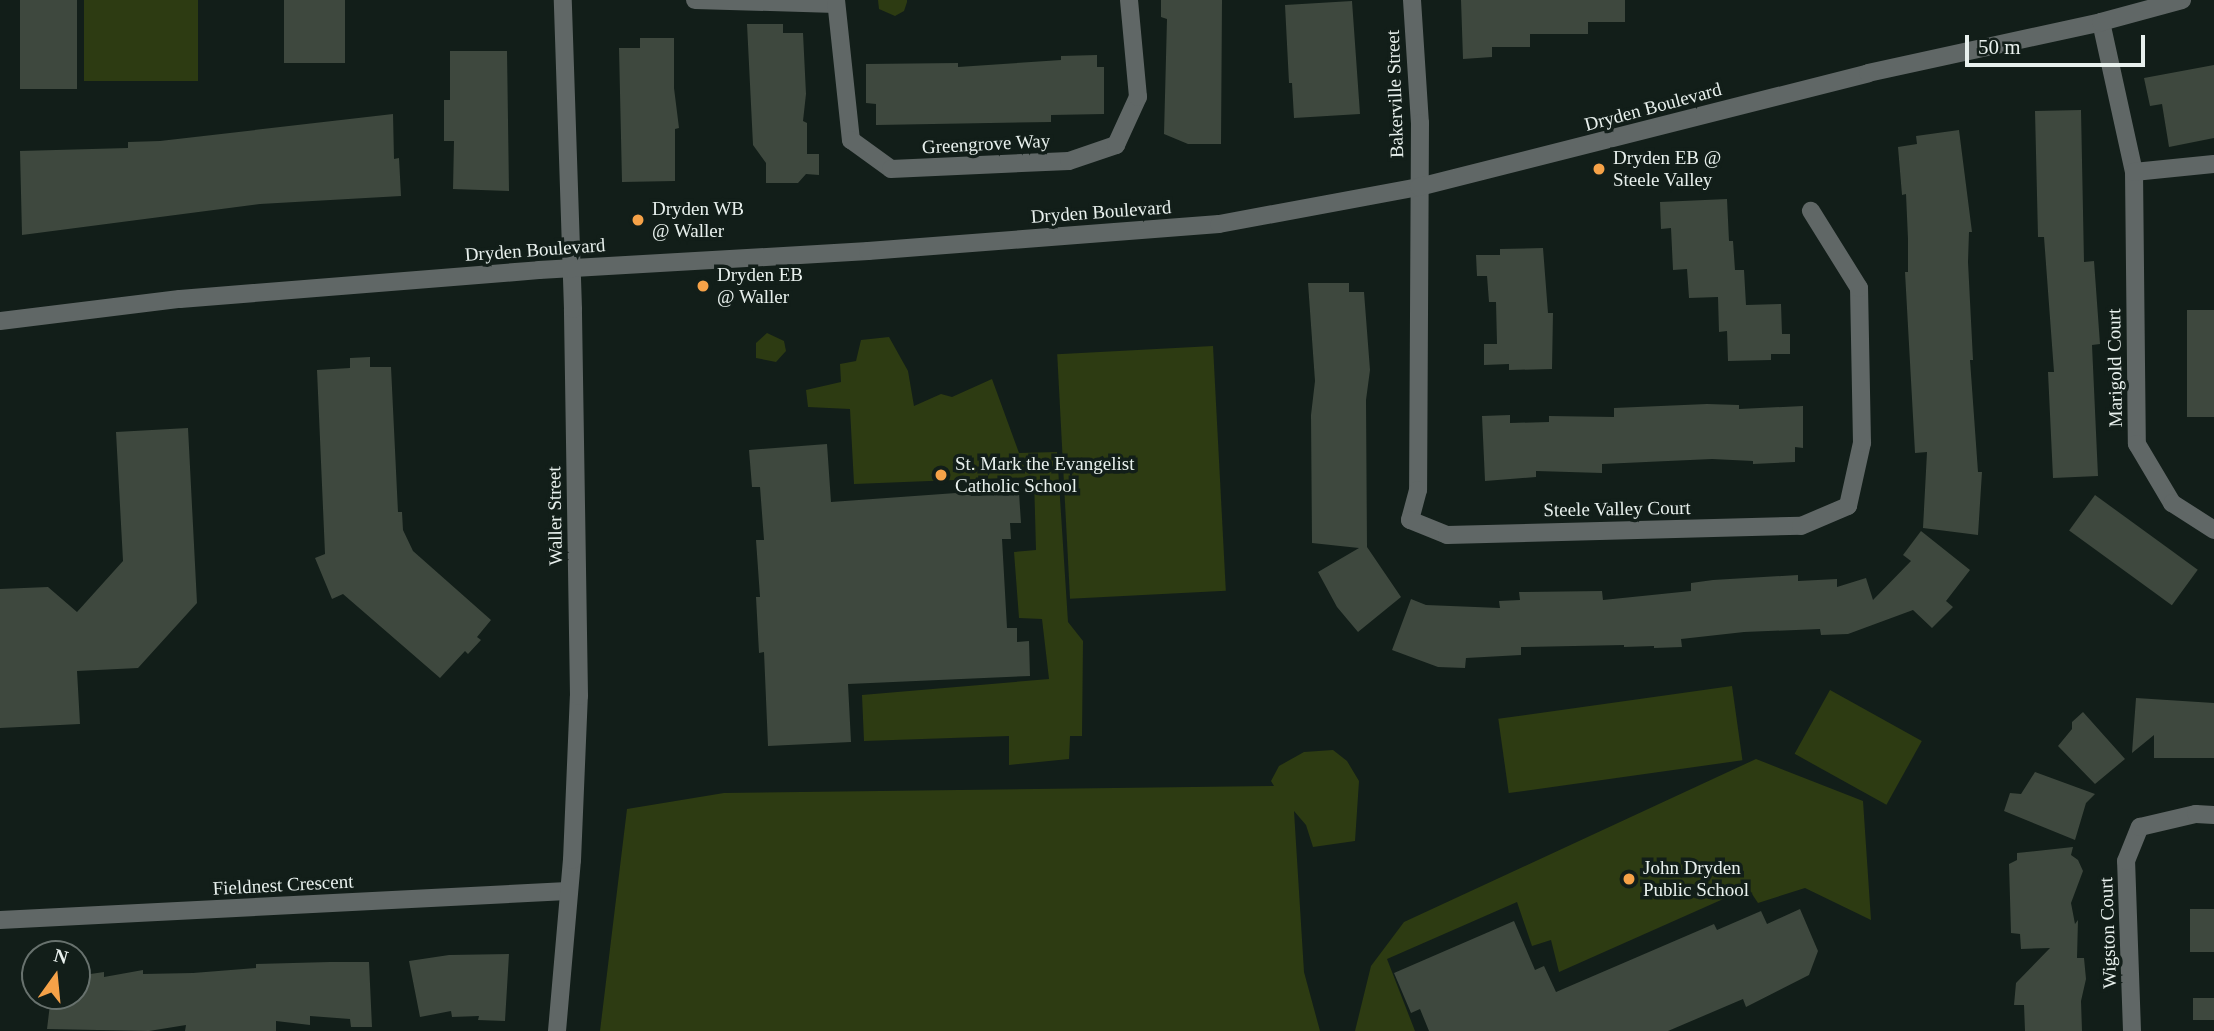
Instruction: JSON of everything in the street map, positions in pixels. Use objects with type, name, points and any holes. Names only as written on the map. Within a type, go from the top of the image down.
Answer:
[{"type":"street","name":"Waller Street","points":[[557,1031],[567,891],[572,860],[579,696],[572,268],[563,0]]},
{"type":"street","name":"Greengrove Way","points":[[695,0],[836,2],[852,140],[891,169],[1069,161],[1116,145],[1138,97],[1129,0]]},
{"type":"street","name":"Bakerville Street","points":[[1412,0],[1420,123],[1419,187]]},
{"type":"street","name":"Dryden Boulevard","points":[[0,321],[180,299],[572,268],[868,251],[1219,224],[1419,187],[1868,73],[2101,22],[2182,0]]},
{"type":"street","name":"Marigold Court","points":[[2101,22],[2134,172],[2137,443],[2172,503],[2214,530]]},
{"type":"street","points":[[2134,172],[2214,164]]},
{"type":"street","name":"Steele Valley Court","points":[[1419,187],[1418,490],[1410,520],[1447,535],[1801,526],[1848,506],[1862,443],[1858,288],[1811,211]]},
{"type":"street","name":"Wigston Court","points":[[2132,1031],[2126,861],[2140,827],[2196,814],[2214,815]]},
{"type":"street","name":"Fieldnest Crescent","points":[[0,920],[567,891]]},
{"type":"green space","points":[[84,0],[198,0],[198,81],[84,81]]},
{"type":"green space","points":[[878,0],[907,2],[904,11],[895,16],[879,9]]},
{"type":"green space","points":[[767,333],[784,341],[786,351],[776,362],[756,358],[756,343]]},
{"type":"green space","points":[[889,337],[908,371],[914,406],[941,394],[952,397],[992,379],[1019,453],[1057,452],[1068,622],[1083,641],[1082,736],[1070,736],[1069,759],[1009,765],[1009,736],[864,741],[862,695],[1049,679],[1042,619],[1019,618],[1014,552],[1036,550],[1034,477],[854,484],[850,409],[808,407],[806,390],[841,382],[840,364],[856,361],[861,340]]},
{"type":"green space","points":[[1213,346],[1226,591],[1070,599],[1057,354]]},
{"type":"green space","points":[[1732,686],[1742,760],[1509,793],[1498,719]]},
{"type":"green space","points":[[1830,690],[1922,741],[1886,805],[1795,754]]},
{"type":"green space","points":[[1333,750],[1347,761],[1359,781],[1355,841],[1313,847],[1306,825],[1294,811],[1304,972],[1320,1031],[600,1031],[627,809],[724,793],[1274,786],[1271,781],[1279,766],[1304,752]]},
{"type":"green space","points":[[1756,759],[1863,801],[1871,920],[1805,888],[1758,903],[1748,888],[1559,972],[1551,940],[1532,946],[1517,902],[1387,959],[1415,1031],[1355,1031],[1371,966],[1404,922]]},
{"type":"building","points":[[20,0],[77,0],[77,89],[20,89]]},
{"type":"building","points":[[284,0],[345,0],[345,63],[284,63]]},
{"type":"building","points":[[1161,0],[1222,0],[1221,144],[1188,144],[1164,134],[1167,19],[1161,17]]},
{"type":"building","points":[[1461,0],[1625,0],[1625,22],[1588,22],[1588,34],[1530,34],[1530,47],[1492,47],[1492,57],[1463,59]]},
{"type":"building","points":[[1352,1],[1360,114],[1294,118],[1292,83],[1289,83],[1285,5]]},
{"type":"building","points":[[747,24],[783,24],[783,33],[803,33],[806,94],[803,121],[807,123],[807,154],[819,154],[819,175],[806,174],[798,183],[766,183],[766,163],[753,145]]},
{"type":"building","points":[[640,38],[674,38],[674,88],[679,128],[675,129],[675,181],[622,182],[619,48],[640,48]]},
{"type":"building","points":[[450,51],[507,51],[509,191],[453,189],[454,141],[444,141],[444,100],[450,100]]},
{"type":"building","points":[[1097,55],[1097,67],[1104,67],[1104,114],[1051,115],[1051,122],[876,125],[876,104],[866,103],[866,64],[958,63],[958,67],[1061,60],[1061,56]]},
{"type":"building","points":[[2214,65],[2214,138],[2169,147],[2162,104],[2150,106],[2144,78]]},
{"type":"building","points":[[2081,110],[2084,262],[2094,261],[2100,344],[2092,345],[2098,476],[2053,478],[2048,372],[2054,372],[2044,237],[2038,237],[2035,111]]},
{"type":"building","points":[[393,114],[394,159],[399,158],[401,196],[260,204],[22,235],[20,151],[128,148],[128,142],[160,141]]},
{"type":"building","points":[[1959,130],[1972,232],[1969,232],[1968,262],[1973,360],[1970,360],[1978,472],[1982,472],[1978,535],[1923,528],[1927,452],[1915,453],[1905,272],[1908,272],[1906,194],[1902,195],[1898,147],[1917,144],[1916,136]]},
{"type":"building","points":[[1727,199],[1729,241],[1733,241],[1735,270],[1744,270],[1746,305],[1781,304],[1782,334],[1790,334],[1790,354],[1771,354],[1771,360],[1728,361],[1727,331],[1719,332],[1718,297],[1689,298],[1687,269],[1673,270],[1671,228],[1661,229],[1660,202]]},
{"type":"building","points":[[1543,248],[1548,313],[1553,313],[1552,369],[1509,370],[1509,364],[1484,365],[1484,344],[1497,344],[1496,302],[1489,302],[1487,276],[1477,276],[1476,255],[1500,255],[1500,249]]},
{"type":"building","points":[[1308,283],[1349,283],[1349,292],[1364,292],[1370,370],[1366,400],[1367,547],[1401,597],[1358,632],[1337,607],[1318,572],[1359,548],[1312,543],[1311,415],[1315,381]]},
{"type":"building","points":[[2187,310],[2214,310],[2214,417],[2187,417]]},
{"type":"building","points":[[370,357],[370,367],[391,367],[398,512],[402,512],[403,530],[413,551],[491,620],[477,637],[481,640],[468,654],[465,651],[440,678],[343,594],[332,599],[315,558],[325,554],[317,370],[350,368],[350,358]]},
{"type":"building","points":[[1739,405],[1739,409],[1803,406],[1803,448],[1795,447],[1795,462],[1753,464],[1753,461],[1712,459],[1602,464],[1602,473],[1536,471],[1536,477],[1485,481],[1482,416],[1510,415],[1510,423],[1549,422],[1549,416],[1614,417],[1614,408]]},
{"type":"building","points":[[188,428],[197,603],[138,668],[77,671],[80,724],[0,728],[0,589],[48,587],[77,612],[123,561],[116,432]]},
{"type":"building","points":[[827,444],[831,502],[970,492],[971,496],[1019,493],[1021,523],[1010,523],[1011,539],[1002,539],[1007,628],[1017,628],[1017,642],[1029,641],[1030,676],[848,684],[851,742],[768,746],[764,652],[759,653],[756,597],[760,597],[756,540],[764,540],[760,487],[752,487],[749,450]]},
{"type":"building","points":[[2095,495],[2198,570],[2172,605],[2069,531]]},
{"type":"building","points":[[1921,531],[1970,570],[1946,601],[1953,607],[1932,628],[1913,610],[1848,634],[1821,635],[1820,629],[1744,632],[1681,639],[1682,647],[1521,647],[1521,655],[1466,658],[1465,668],[1438,667],[1392,650],[1411,599],[1426,605],[1500,608],[1499,601],[1520,600],[1519,592],[1602,591],[1603,600],[1691,591],[1691,583],[1713,580],[1798,575],[1798,581],[1837,579],[1837,587],[1866,578],[1873,600],[1911,561],[1903,555]]},
{"type":"building","points":[[2136,698],[2214,703],[2214,758],[2154,758],[2154,735],[2132,753]]},
{"type":"building","points":[[2083,712],[2125,759],[2095,784],[2058,746],[2072,729],[2072,722]]},
{"type":"building","points":[[2035,772],[2095,794],[2086,803],[2075,840],[2004,811],[2010,793],[2021,794]]},
{"type":"building","points":[[2073,847],[2071,855],[2078,860],[2083,871],[2071,903],[2075,924],[2078,920],[2077,958],[2084,958],[2086,979],[2081,1001],[2082,1031],[2025,1031],[2024,1005],[2014,1005],[2016,983],[2050,948],[2021,949],[2020,934],[2011,933],[2009,864],[2017,860],[2017,853]]},
{"type":"building","points":[[1800,909],[1818,951],[1809,975],[1746,1007],[1743,999],[1668,1031],[1429,1031],[1420,1009],[1411,1013],[1394,973],[1514,921],[1535,970],[1544,966],[1556,992],[1714,924],[1717,930],[1761,911],[1767,924]]},
{"type":"building","points":[[2190,909],[2214,909],[2214,952],[2190,952]]},
{"type":"building","points":[[509,954],[505,1021],[478,1020],[479,1016],[452,1017],[451,1011],[420,1017],[409,961],[449,955]]},
{"type":"building","points":[[369,962],[372,1027],[351,1027],[350,1019],[310,1016],[310,1025],[276,1021],[276,1031],[185,1031],[186,1025],[149,1031],[47,1029],[49,1010],[91,1010],[91,974],[104,972],[104,977],[143,970],[143,974],[193,973],[256,968],[256,964]]},
{"type":"building","points":[[2193,998],[2214,998],[2214,1020],[2193,1020]]},
{"type":"place","name":"Dryden EB @ Steele Valley","points":[[1599,169]]},
{"type":"place","name":"Dryden WB @ Waller","points":[[638,220]]},
{"type":"place","name":"Dryden EB @ Waller","points":[[703,286]]},
{"type":"place","name":"St. Mark the Evangelist Catholic School","points":[[941,475]]},
{"type":"place","name":"John Dryden Public School","points":[[1629,879]]}]
